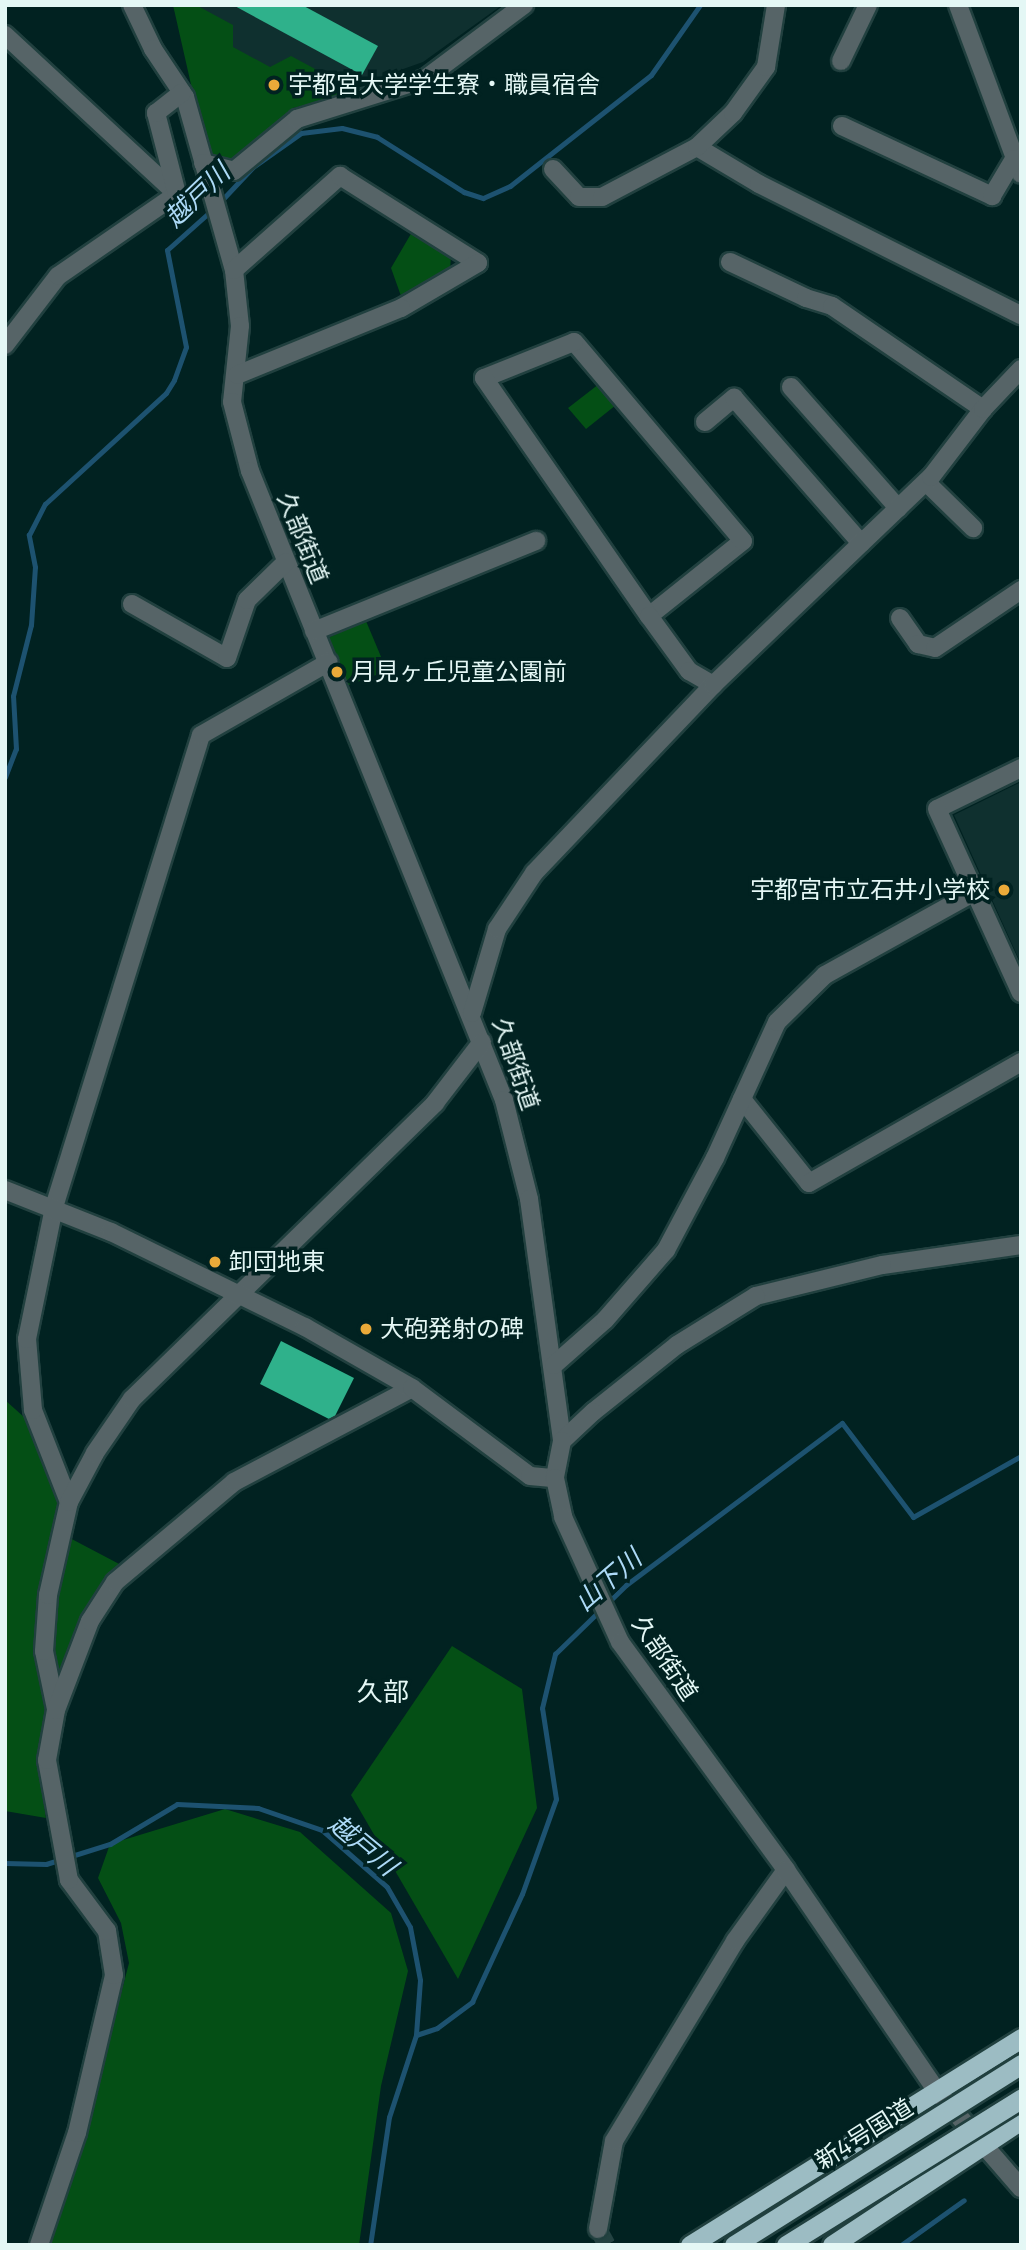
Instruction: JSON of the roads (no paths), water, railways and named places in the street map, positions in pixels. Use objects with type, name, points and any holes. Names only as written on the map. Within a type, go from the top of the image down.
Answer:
[{"type":"highway","points":[[690,2245],[1021,2038]]},
{"type":"highway","name":"新4号国道","points":[[734,2245],[1021,2064]]},
{"type":"highway","points":[[786,2245],[1021,2099]]},
{"type":"highway","points":[[832,2245],[1021,2120]]},
{"type":"street","name":"久部街道","points":[[132,5],[153,49],[183,93],[197,129],[203,163],[234,270],[240,326],[237,375],[232,402],[237,430],[286,562],[472,1013],[504,1100],[529,1199],[554,1365],[562,1441],[555,1478],[563,1517],[620,1642],[786,1870],[936,2090],[1021,2188]]},
{"type":"street","points":[[203,163],[234,170],[297,119],[425,79],[524,5]]},
{"type":"street","points":[[553,169],[579,197],[602,197],[697,147],[733,113],[766,67],[776,5]]},
{"type":"street","points":[[841,61],[868,5]]},
{"type":"street","points":[[842,126],[992,196],[1017,167],[958,5]]},
{"type":"street","points":[[5,35],[177,194]]},
{"type":"street","points":[[177,194],[156,113],[183,93]]},
{"type":"street","points":[[697,147],[759,184],[1021,315]]},
{"type":"street","points":[[234,270],[340,176],[478,263],[401,308],[237,375]]},
{"type":"street","points":[[5,345],[58,276],[177,194]]},
{"type":"street","points":[[730,262],[806,298],[832,306],[983,409]]},
{"type":"street","points":[[649,615],[743,541],[574,341],[484,378],[649,615],[689,671],[713,684]]},
{"type":"street","points":[[472,1013],[497,929],[534,873],[713,684],[926,482],[983,409],[1021,369]]},
{"type":"street","points":[[791,387],[898,508]]},
{"type":"street","points":[[705,422],[734,398],[861,544]]},
{"type":"street","points":[[926,482],[973,528]]},
{"type":"street","points":[[314,631],[536,541]]},
{"type":"street","points":[[132,604],[227,658],[247,600],[286,562]]},
{"type":"street","points":[[900,618],[918,644],[935,648],[1021,590]]},
{"type":"street","points":[[69,1502],[33,1410],[27,1339],[54,1207],[201,735],[329,662]]},
{"type":"street","points":[[1021,768],[937,809],[1021,993]]},
{"type":"street","points":[[554,1365],[605,1320],[666,1250],[777,1023],[825,975],[975,892]]},
{"type":"street","points":[[56,1710],[44,1651],[48,1595],[69,1502],[132,1399],[236,1293],[435,1103],[482,1042]]},
{"type":"street","points":[[742,1099],[809,1183],[1021,1062]]},
{"type":"street","points":[[5,1190],[54,1207],[236,1293],[412,1388],[530,1476],[555,1478]]},
{"type":"street","points":[[562,1441],[677,1345],[756,1296],[882,1265],[1021,1245]]},
{"type":"street","points":[[39,2245],[77,2133],[114,1975],[107,1931],[69,1880],[47,1760],[56,1710],[90,1622],[115,1582],[234,1482],[412,1388]]},
{"type":"street","points":[[598,2229],[614,2141],[735,1941],[786,1870]]},
{"type":"waterway","name":"越戸川","points":[[220,202],[253,167],[301,133],[342,128],[377,137],[464,192],[483,198],[510,186],[651,75],[700,5]]},
{"type":"waterway","name":"越戸川","points":[[5,777],[16,749],[13,696],[31,625],[35,567],[29,535],[45,504],[166,393],[174,380],[186,347],[167,250],[213,209]]},
{"type":"waterway","name":"山下川","points":[[416,2035],[437,2028],[472,2002],[522,1894],[556,1799],[542,1708],[555,1654],[626,1585],[842,1423],[913,1517],[1021,1456]]},
{"type":"waterway","name":"越戸川","points":[[5,1863],[46,1864],[110,1844],[177,1804],[258,1808],[322,1830],[387,1887],[410,1927],[420,1980],[416,2035],[389,2117],[370,2245]]},
{"type":"waterway","points":[[901,2245],[964,2200]]},
{"type":"tunnel","points":[[598,2229],[607,2245]]},
{"type":"place","name":"宇都宮大学学生寮・職員宿舎","points":[[274,85]]},
{"type":"place","name":"月見ヶ丘児童公園前","points":[[337,672]]},
{"type":"place","name":"宇都宮市立石井小学校","points":[[1004,890]]},
{"type":"place","name":"卸団地東","points":[[215,1262]]},
{"type":"place","name":"大砲発射の碑","points":[[366,1329]]},
{"type":"district","name":"久部","points":[[383,1692]]}]
